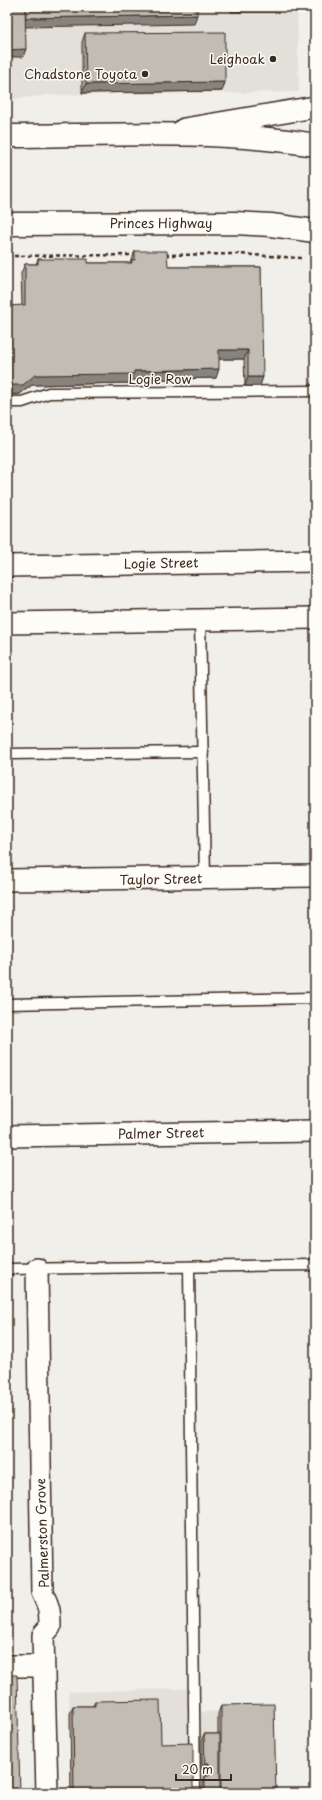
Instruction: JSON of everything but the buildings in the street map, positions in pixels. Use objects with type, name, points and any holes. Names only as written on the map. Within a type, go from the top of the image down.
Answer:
[{"type":"highway","points":[[7,136],[146,135],[249,138],[315,145]]},
{"type":"highway","name":"Princes Highway","points":[[7,224],[235,223],[271,225],[315,232]]},
{"type":"street","points":[[146,135],[315,107]]},
{"type":"street","name":"Logie Street","points":[[7,566],[315,561]]},
{"type":"street","points":[[7,623],[315,618]]},
{"type":"street","name":"Taylor Street","points":[[7,880],[315,876]]},
{"type":"street","name":"Palmer Street","points":[[7,1136],[315,1131]]},
{"type":"street","name":"Palmerston Grove","points":[[37,1269],[42,1592],[50,1608],[50,1627],[43,1635],[47,1793]]},
{"type":"street","points":[[7,1666],[43,1666]]},
{"type":"lane","name":"Logie Row","points":[[7,402],[22,402],[49,393],[315,391]]},
{"type":"lane","points":[[200,620],[205,878]]},
{"type":"lane","points":[[7,754],[203,752]]},
{"type":"lane","points":[[7,1004],[313,998]]},
{"type":"lane","points":[[7,1269],[315,1265]]},
{"type":"lane","points":[[189,1267],[195,1793]]},
{"type":"path","points":[[158,255],[236,254],[300,258]]},
{"type":"path","points":[[7,256],[142,255]]},
{"type":"shaded area","points":[[7,7],[297,7],[299,92],[49,95],[7,100]]},
{"type":"shaded area","points":[[200,1688],[201,1712],[271,1710],[273,1793],[71,1793],[69,1692]]},
{"type":"place","name":"Leighoak","points":[[273,59]]},
{"type":"place","name":"Chadstone Toyota","points":[[145,74]]}]
